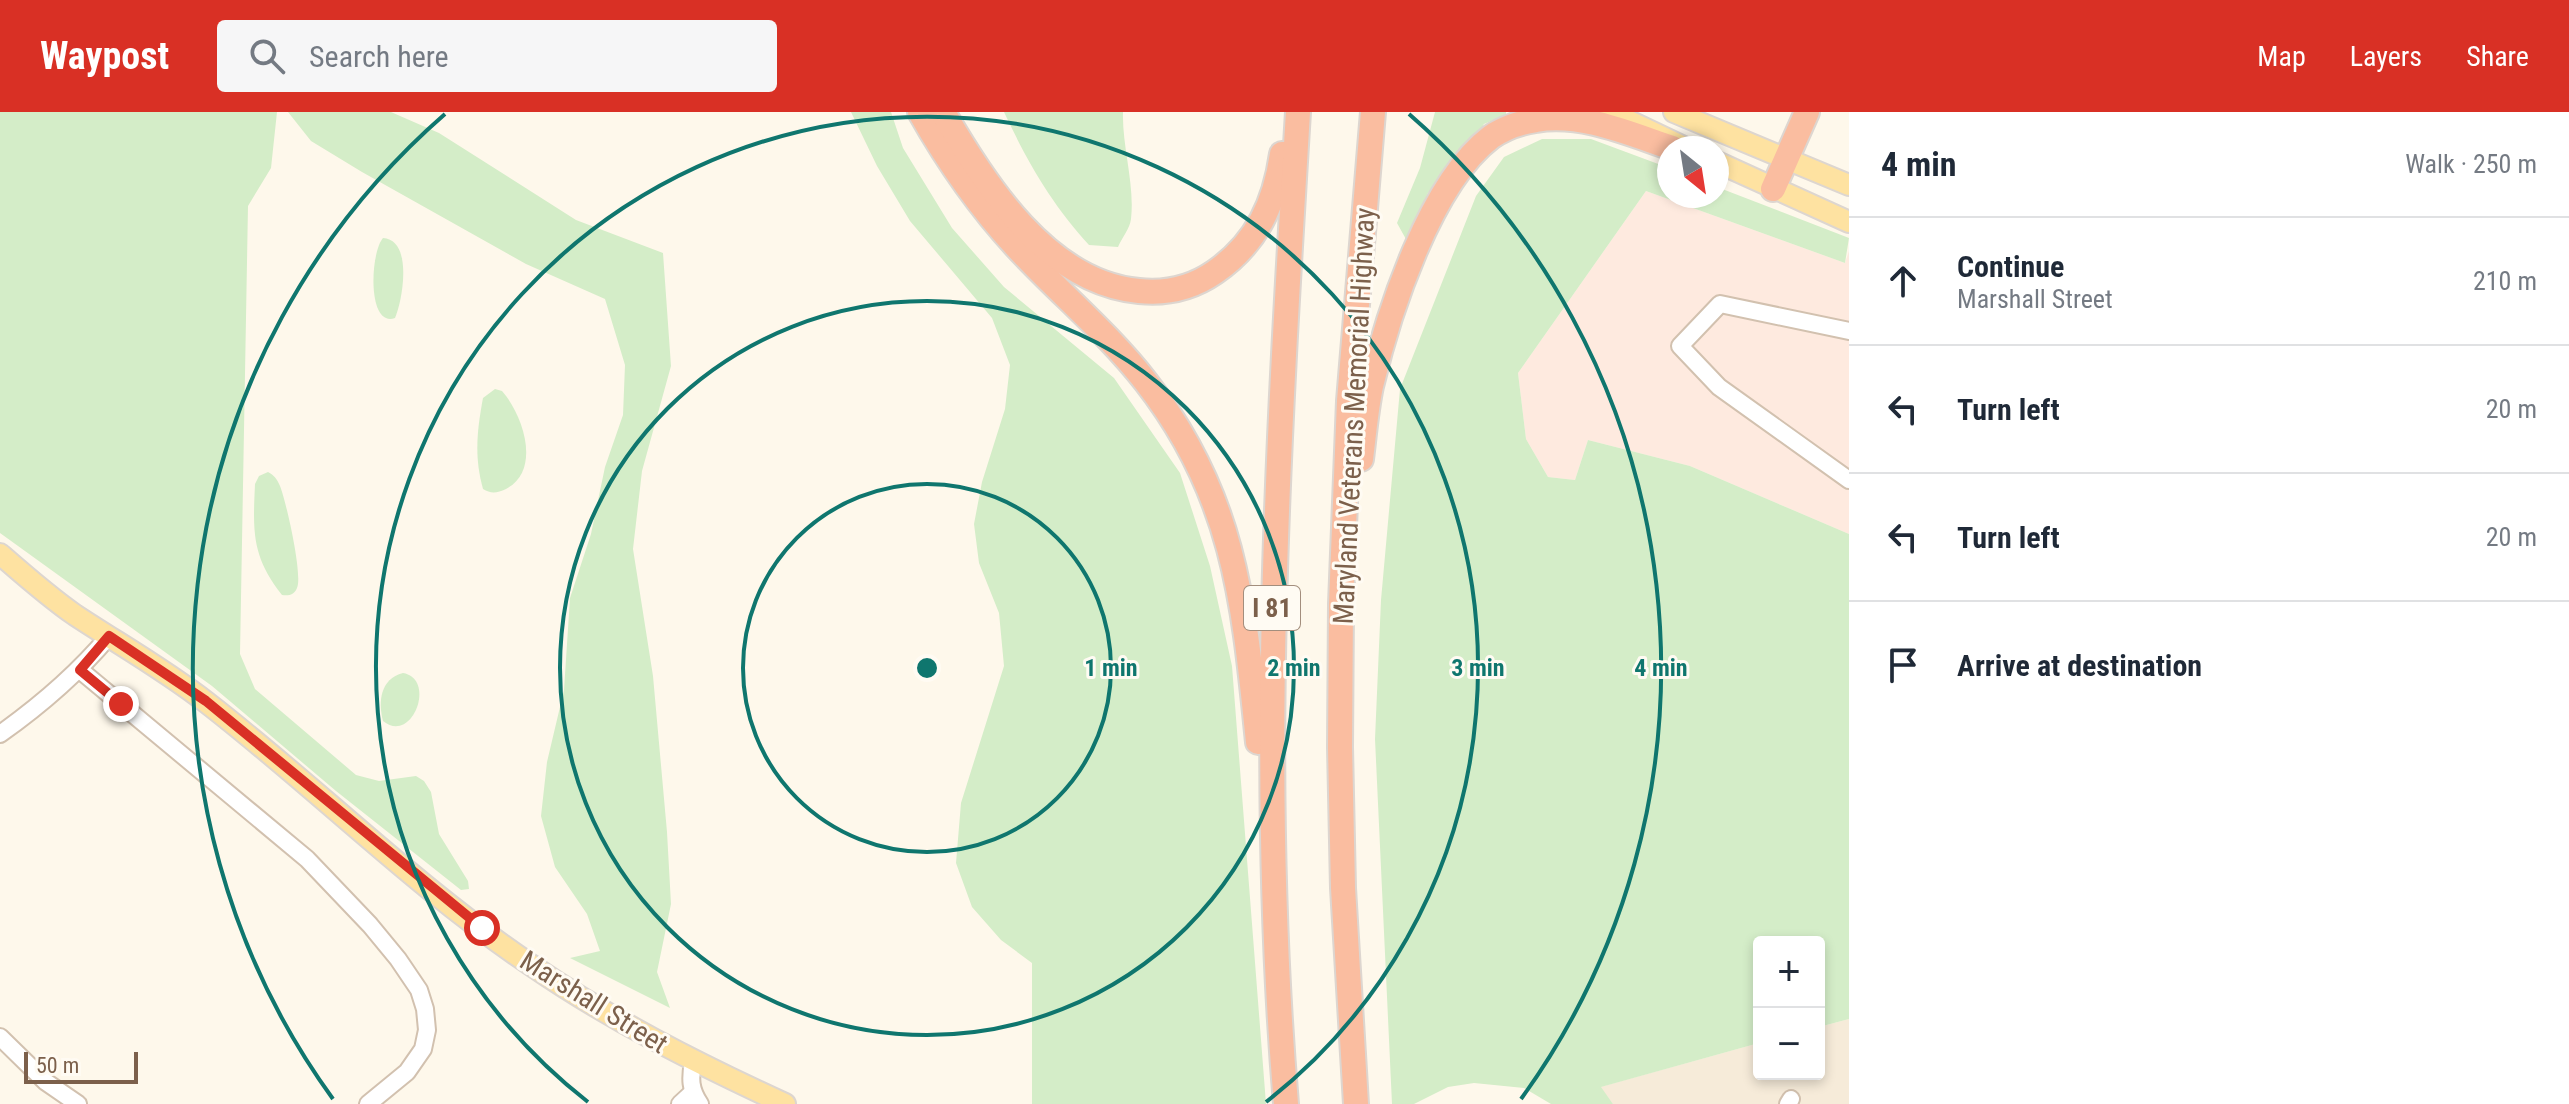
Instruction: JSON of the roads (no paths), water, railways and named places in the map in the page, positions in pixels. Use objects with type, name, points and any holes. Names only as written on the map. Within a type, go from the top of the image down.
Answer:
[{"type":"highway","points":[[920,112],[946,159],[972,194],[1030,261],[1120,351],[1146,382],[1186,443],[1214,497],[1240,587],[1274,876]]},
{"type":"highway","points":[[943,112],[987,181],[1045,247],[1065,265],[1109,287],[1155,293],[1181,289],[1205,279],[1247,244],[1261,225],[1279,178],[1289,112]]},
{"type":"highway","name":"I 81","points":[[1286,1104],[1274,876],[1272,597],[1298,112]]},
{"type":"highway","name":"Maryland Veterans Memorial Highway","points":[[1356,1104],[1343,888],[1341,604],[1349,401],[1373,112]]},
{"type":"highway","points":[[1773,189],[1807,112]]},
{"type":"highway","points":[[1341,604],[1370,390],[1387,323],[1410,264],[1436,209],[1456,177],[1473,154],[1493,136],[1538,119],[1588,121],[1657,143]]},
{"type":"main road","points":[[1610,112],[1661,136]]},
{"type":"main road","points":[[1674,112],[1849,185]]},
{"type":"main road","points":[[1729,168],[1849,222]]},
{"type":"main road","name":"Marshall Street","points":[[0,554],[73,613],[206,701],[458,911],[528,963],[607,1015],[693,1062],[785,1104]]},
{"type":"lane","points":[[1849,331],[1720,304],[1680,346],[1719,387],[1849,480]]},
{"type":"lane","points":[[0,734],[80,670],[109,636]]},
{"type":"lane","points":[[80,670],[307,859],[370,925],[419,990],[427,1030],[423,1049],[407,1072],[368,1104]]},
{"type":"lane","points":[[0,1037],[46,1082],[78,1104]]},
{"type":"lane","points":[[691,1100],[693,1062]]}]
